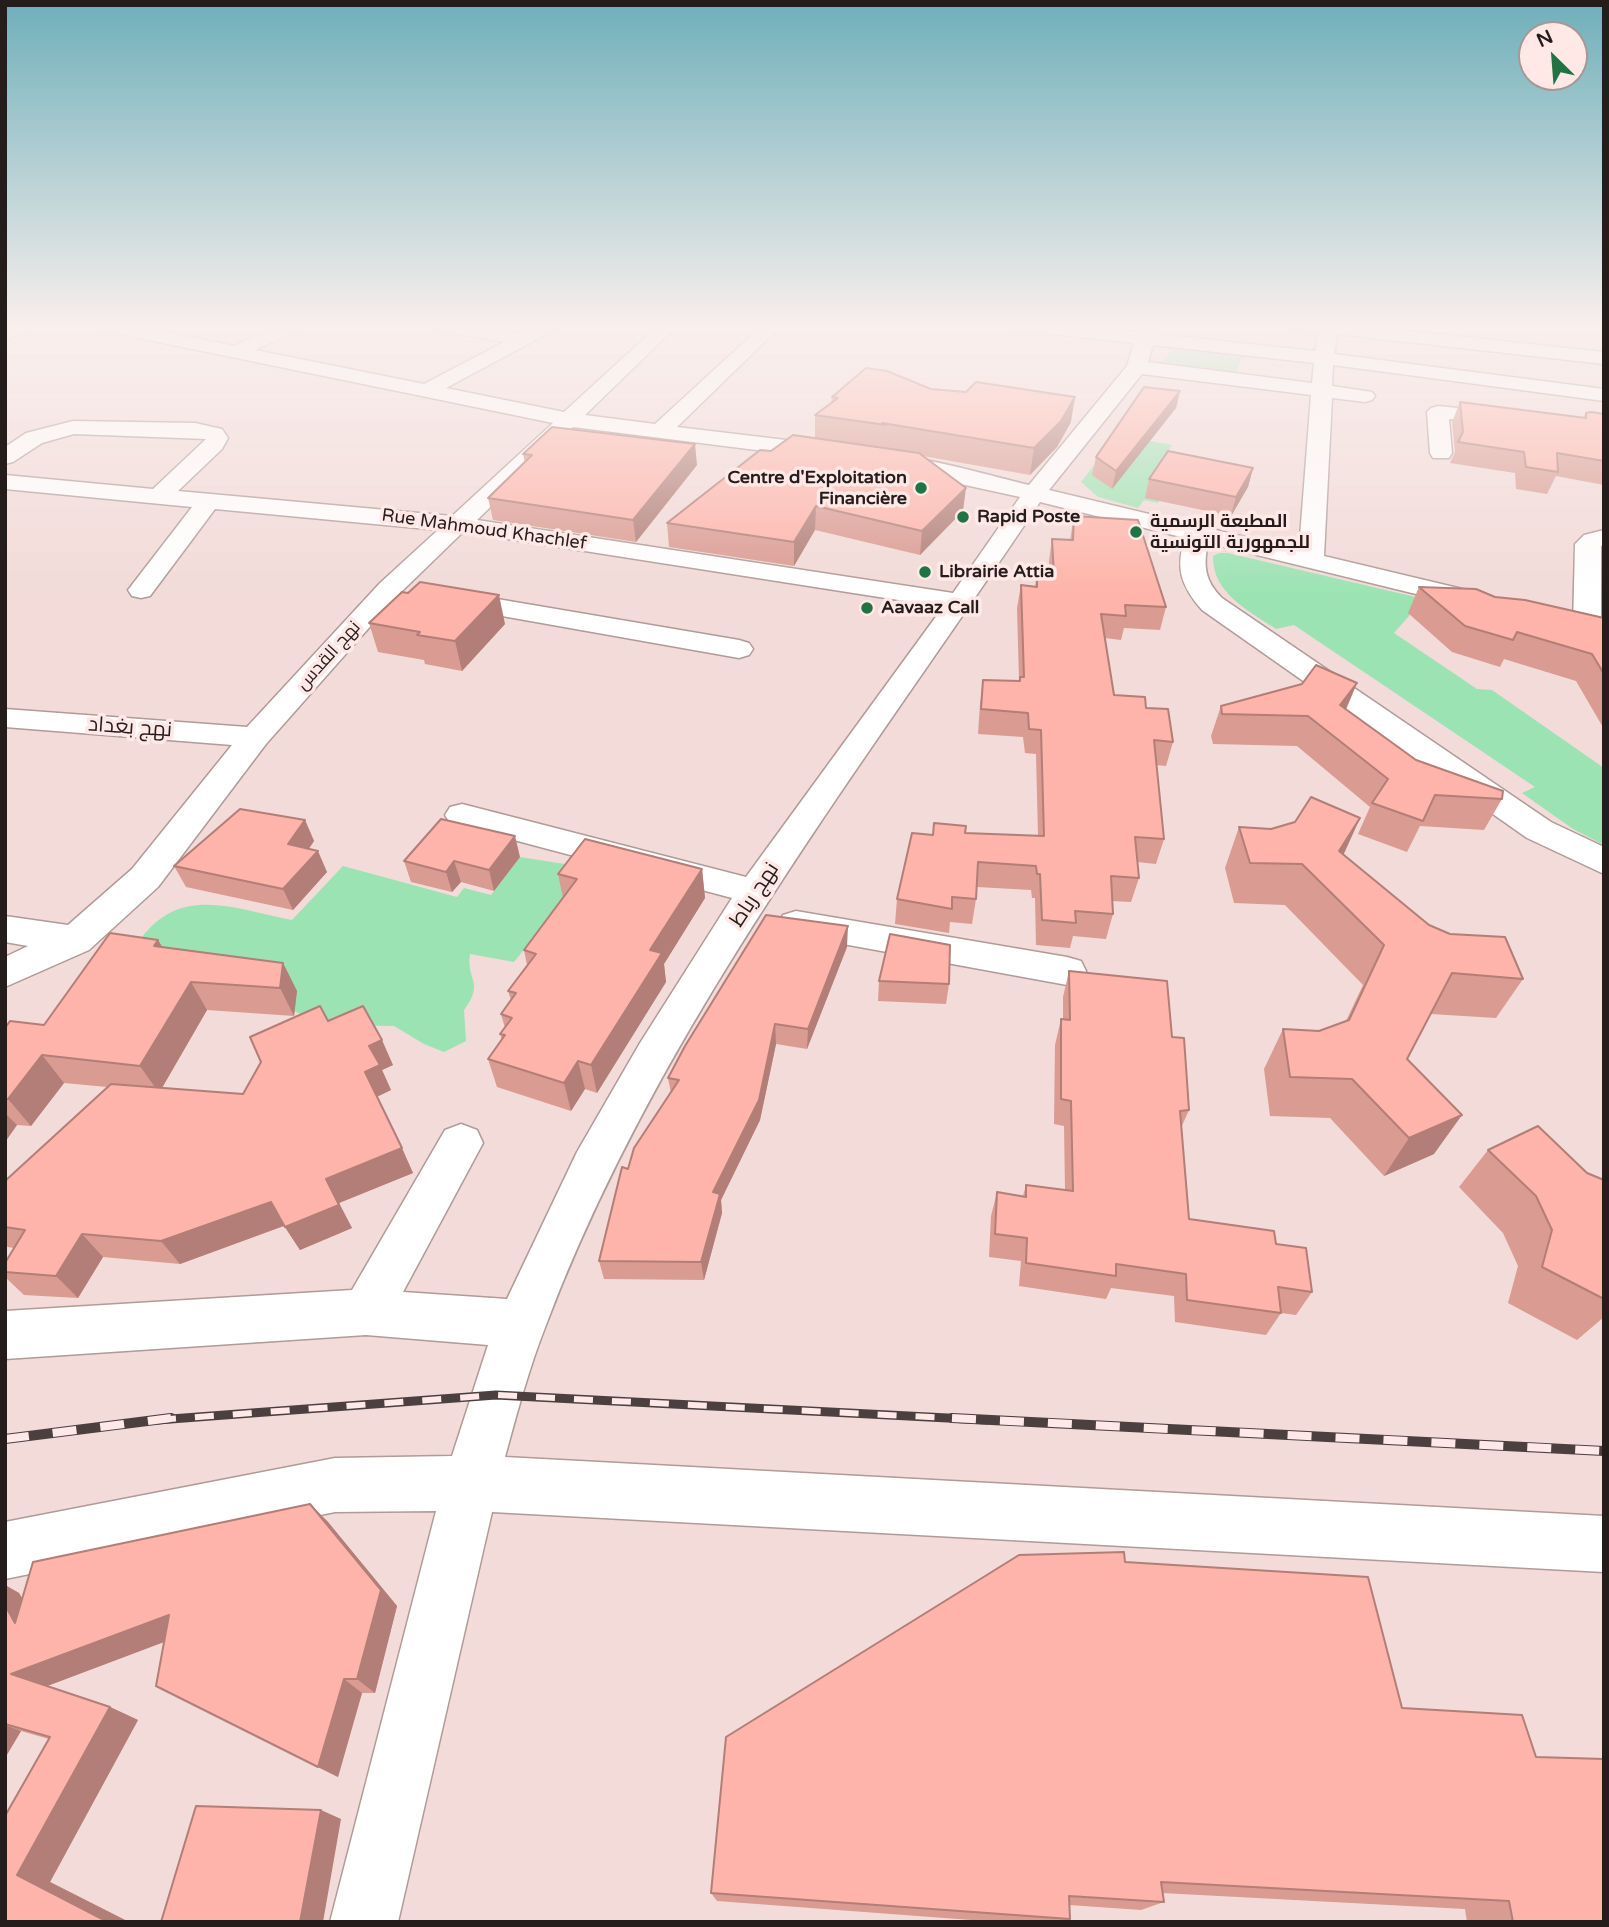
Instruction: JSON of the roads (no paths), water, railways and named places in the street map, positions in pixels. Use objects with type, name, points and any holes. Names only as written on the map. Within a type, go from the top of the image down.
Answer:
[{"type":"street","points":[[540,414],[659,432],[848,455]]},
{"type":"street","name":"نهج القدس","points":[[5,972],[76,940],[145,878],[255,737],[412,593],[457,524],[576,414]]},
{"type":"street","points":[[659,432],[678,414]]},
{"type":"street","name":"نهج رباط","points":[[364,1922],[471,1483],[496,1395],[522,1324],[593,1166],[655,1054],[748,904],[1034,494],[1099,414]]},
{"type":"street","points":[[1311,561],[1321,414]]},
{"type":"street","points":[[1438,414],[1441,453]]},
{"type":"street","points":[[1457,414],[1527,421]]},
{"type":"street","points":[[5,457],[34,438],[73,427],[195,430],[214,434],[217,438],[214,444],[161,494]]},
{"type":"street","points":[[872,459],[933,469],[1496,605]]},
{"type":"street","name":"Rue Mahmoud Khachlef","points":[[5,482],[161,494],[457,524],[960,602]]},
{"type":"street","points":[[141,590],[210,499]]},
{"type":"street","points":[[1198,535],[1191,559],[1191,571],[1194,583],[1212,604],[1539,830],[1604,862]]},
{"type":"street","points":[[1561,621],[1595,629],[1588,544],[1604,537]]},
{"type":"street","points":[[412,593],[739,649]]},
{"type":"street","name":"نهج بغداد","points":[[5,718],[255,737]]},
{"type":"street","points":[[462,815],[748,904],[865,934],[1067,971]]},
{"type":"street","points":[[5,929],[76,940]]},
{"type":"street","points":[[366,1312],[461,1143]]},
{"type":"street","points":[[5,1335],[366,1312],[522,1324]]},
{"type":"street","points":[[5,1551],[335,1485],[471,1483],[1604,1544]]},
{"type":"railway","points":[[157,1420],[496,1395],[987,1420]]},
{"type":"railway","points":[[5,1439],[171,1418]]},
{"type":"railway","points":[[952,1418],[1604,1451]]},
{"type":"place","name":"Centre d'Exploitation Financière","points":[[921,488]]},
{"type":"place","name":"Rapid Poste","points":[[963,517]]},
{"type":"place","name":"المطبعة الرسمية للجمهورية التونسية","points":[[1136,532]]},
{"type":"place","name":"Librairie Attia","points":[[925,572]]},
{"type":"place","name":"Aavaaz Call","points":[[867,608]]}]
